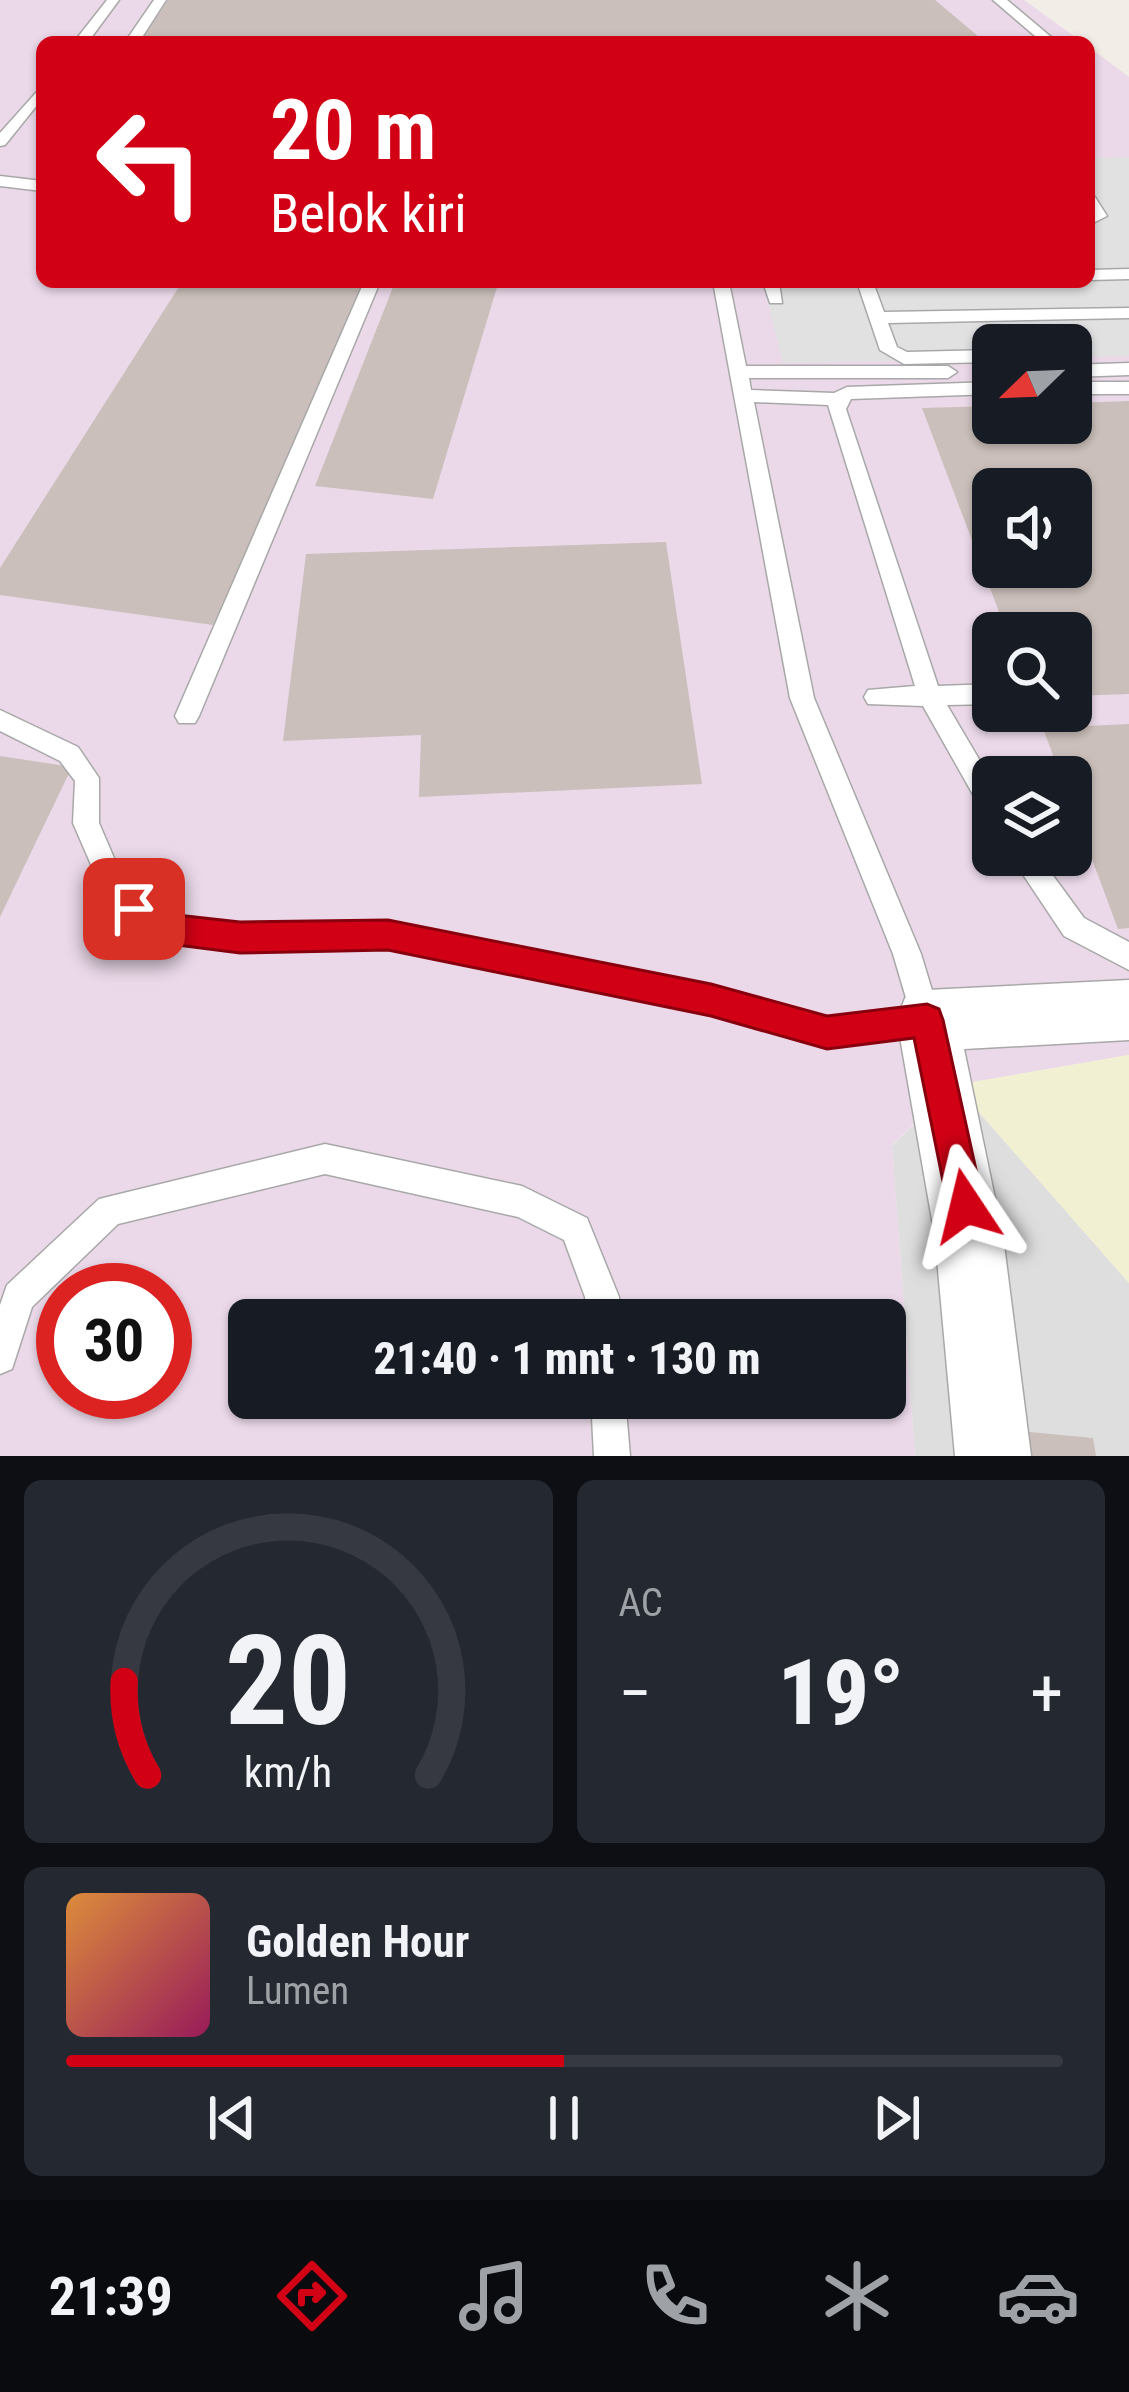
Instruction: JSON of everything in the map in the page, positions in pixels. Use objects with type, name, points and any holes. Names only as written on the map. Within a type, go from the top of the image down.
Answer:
[{"type":"street","points":[[993,1456],[984,1334],[963,1185],[927,1020],[1129,1010]]},
{"type":"lane","points":[[86,36],[113,0]]},
{"type":"lane","points":[[136,36],[160,0]]},
{"type":"lane","points":[[999,0],[1043,36]]},
{"type":"lane","points":[[0,142],[36,97]]},
{"type":"lane","points":[[0,181],[36,185]]},
{"type":"lane","points":[[1095,275],[1129,274]]},
{"type":"lane","points":[[188,716],[369,288]]},
{"type":"lane","points":[[0,720],[69,754],[86,778],[86,823],[111,880],[134,909],[162,928],[240,938],[388,935],[711,1000],[827,1033],[927,1020],[908,954],[802,698],[722,288]]},
{"type":"lane","points":[[867,288],[889,350],[904,358],[972,356]]},
{"type":"lane","points":[[877,318],[1129,313]]},
{"type":"lane","points":[[1092,354],[1129,353]]},
{"type":"lane","points":[[1092,370],[1129,369]]},
{"type":"lane","points":[[743,384],[972,373]]},
{"type":"lane","points":[[743,384],[838,399],[847,393],[972,389]]},
{"type":"lane","points":[[1092,388],[1129,388]]},
{"type":"lane","points":[[838,399],[837,409],[930,698],[972,770]]},
{"type":"lane","points":[[877,698],[972,695]]},
{"type":"lane","points":[[1038,876],[1074,927],[1129,957]]},
{"type":"lane","points":[[0,1357],[19,1297],[110,1210],[325,1159],[522,1202],[576,1229],[602,1299]]},
{"type":"lane","points":[[609,1419],[612,1456]]},
{"type":"shaded area","points":[[0,0],[1024,0],[1074,36],[36,36],[36,288],[1095,288],[1095,52],[1129,77],[1129,1055],[955,1085],[892,1145],[903,1299],[228,1299],[228,1419],[906,1419],[906,1334],[915,1456],[0,1456]]},
{"type":"shaded area","points":[[1129,157],[1129,356],[1092,357],[1092,324],[972,324],[972,359],[783,363],[764,288],[1095,288],[1095,158]]},
{"type":"shaded area","points":[[955,1085],[1129,1283],[1129,1456],[915,1456],[892,1146]]},
{"type":"green space","points":[[1129,1055],[1129,1283],[955,1085]]},
{"type":"building","points":[[168,0],[935,0],[978,36],[144,36]]},
{"type":"building","points":[[178,288],[366,288],[213,625],[0,595],[0,568]]},
{"type":"building","points":[[393,288],[497,288],[433,499],[315,486]]},
{"type":"building","points":[[1129,401],[1129,694],[1092,695],[1092,612],[999,612],[990,588],[1092,588],[1092,468],[972,468],[972,540],[922,408],[972,407],[972,444],[1092,444],[1092,402]]},
{"type":"building","points":[[666,542],[702,784],[419,797],[421,735],[283,741],[306,554]]},
{"type":"building","points":[[1129,724],[1129,928],[1118,929],[1092,859],[1092,756],[1053,756],[1044,732],[1092,732],[1092,726]]},
{"type":"building","points":[[0,756],[72,767],[0,917]]},
{"type":"building","points":[[1019,1431],[1093,1438],[1096,1456],[1022,1456]]},
{"type":"route","points":[[134,909],[162,928],[240,938],[388,935],[711,1000],[827,1033],[927,1020],[966,1206]]}]
